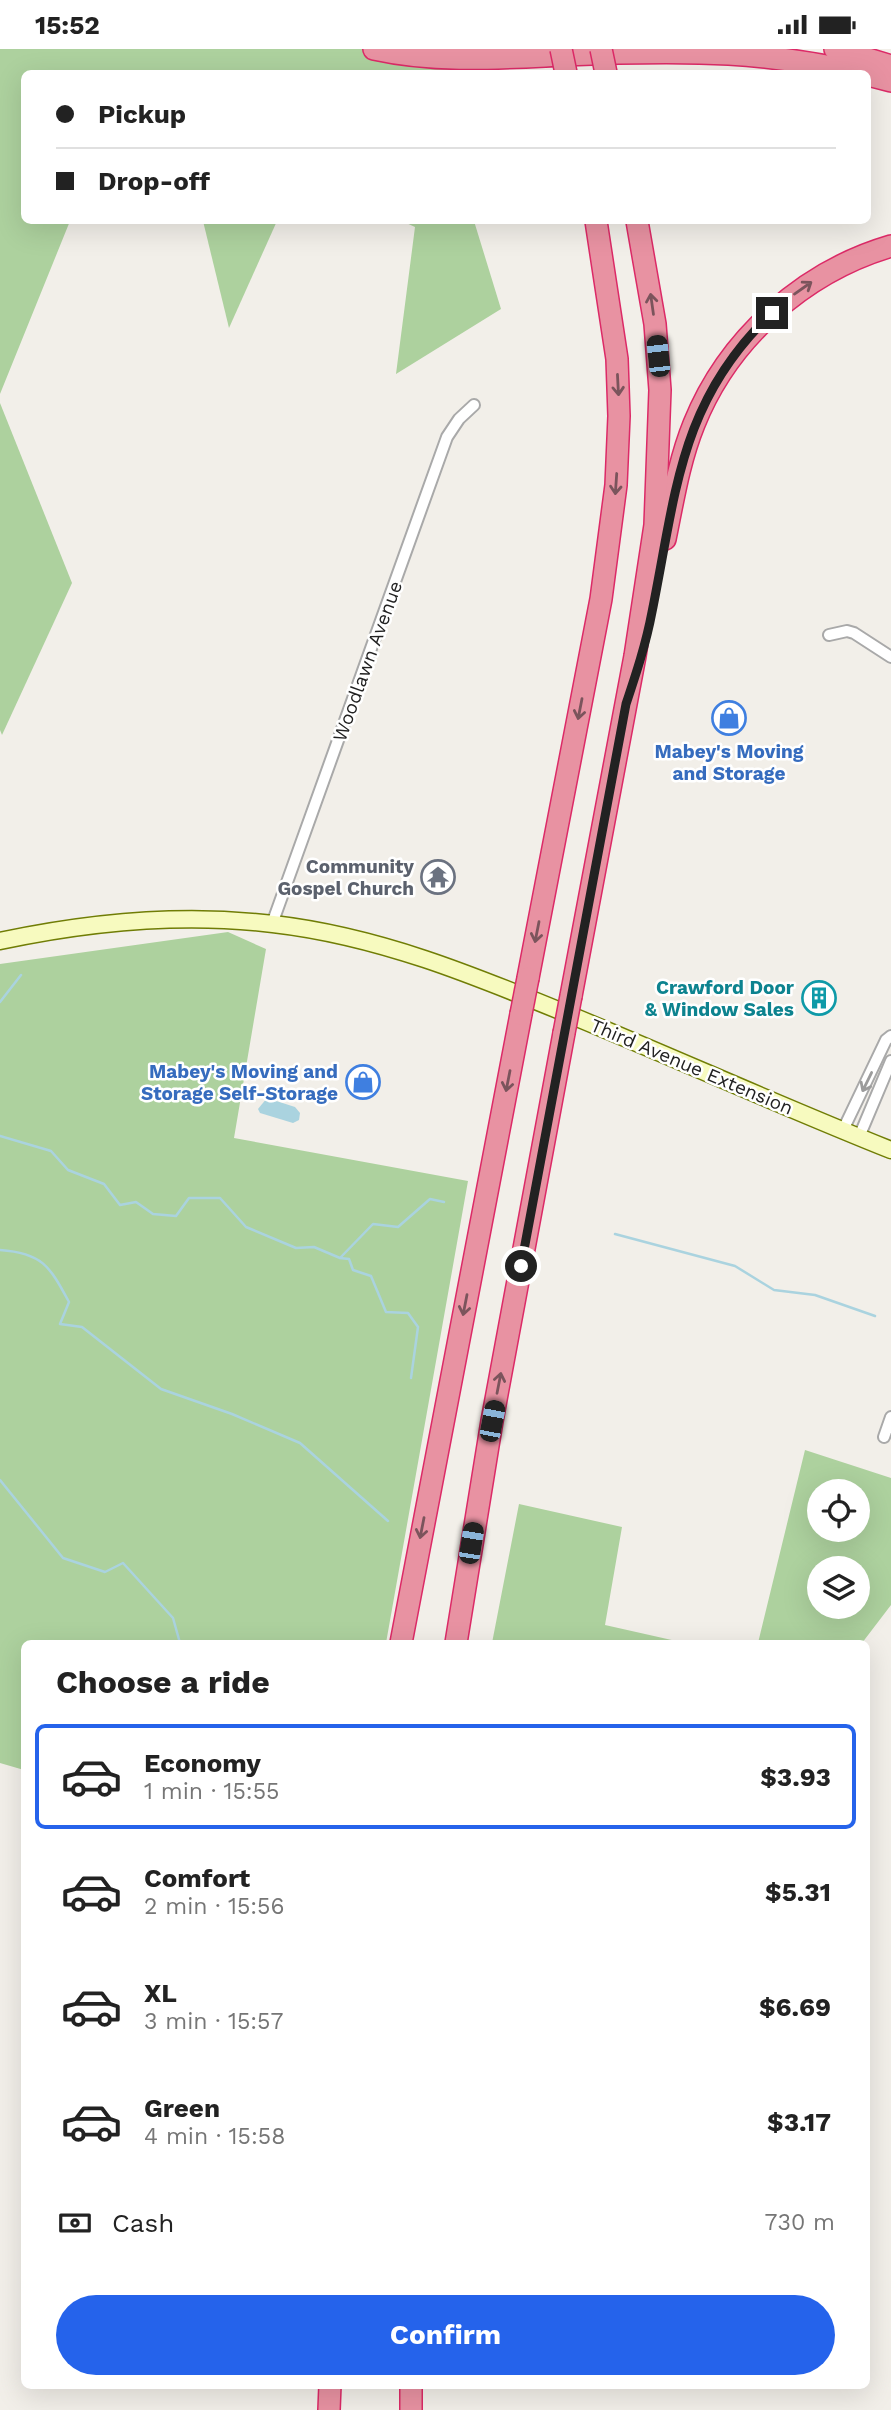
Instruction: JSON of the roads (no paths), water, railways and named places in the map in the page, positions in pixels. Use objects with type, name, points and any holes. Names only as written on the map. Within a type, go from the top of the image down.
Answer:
[{"type":"highway","points":[[374,49],[446,59],[744,51],[818,61],[851,70]]},
{"type":"highway","points":[[561,49],[565,70]]},
{"type":"highway","points":[[601,49],[605,70]]},
{"type":"highway","points":[[835,49],[891,66]]},
{"type":"highway","points":[[873,49],[891,57]]},
{"type":"highway","points":[[871,76],[891,81]]},
{"type":"highway","points":[[402,1640],[601,599],[616,485],[619,416],[617,359],[596,224]]},
{"type":"highway","points":[[456,1640],[492,1421],[626,704],[650,558],[660,445],[655,324],[638,224]]},
{"type":"highway","points":[[626,704],[646,638],[682,461],[708,394],[742,344],[786,301],[846,263],[891,246]]},
{"type":"highway","points":[[329,2410],[330,2389]]},
{"type":"highway","points":[[411,2389],[411,2410]]},
{"type":"street","name":"Woodlawn Avenue","points":[[272,923],[447,437],[458,419],[474,405]]},
{"type":"street","points":[[829,635],[847,631],[854,633],[891,657]]},
{"type":"street","name":"Third Avenue Extension","points":[[0,941],[82,926],[147,921],[272,923],[367,941],[461,971],[891,1150]]},
{"type":"street","points":[[843,1131],[886,1039],[891,1036]]},
{"type":"street","points":[[859,1137],[891,1061]]},
{"type":"street","points":[[884,1437],[891,1417]]},
{"type":"water","points":[[267,1098],[295,1107],[300,1113],[299,1120],[293,1123],[260,1113],[258,1109]]},
{"type":"waterway","points":[[0,1002],[21,975]]},
{"type":"waterway","points":[[0,1136],[51,1151],[68,1170],[104,1184],[120,1205],[136,1202],[153,1214],[176,1216],[189,1198],[220,1198],[246,1227],[296,1248],[314,1247],[340,1258],[373,1224],[398,1227],[430,1199],[444,1202]]},
{"type":"waterway","points":[[615,1234],[735,1266],[774,1290],[815,1295],[875,1316]]},
{"type":"waterway","points":[[0,1250],[26,1254],[44,1264],[50,1271],[69,1302],[60,1324],[82,1327],[161,1389],[232,1414],[300,1443],[388,1521]]},
{"type":"waterway","points":[[340,1258],[349,1259],[353,1270],[371,1276],[386,1312],[408,1313],[418,1327],[411,1378]]},
{"type":"waterway","points":[[0,1480],[63,1558],[105,1572],[123,1563],[173,1618],[179,1640]]},
{"type":"place","name":"Mabey's Moving and Storage","points":[[729,718]]},
{"type":"place","name":"Community Gospel Church","points":[[438,877]]},
{"type":"place","name":"Crawford Door & Window Sales","points":[[819,998]]},
{"type":"place","name":"Mabey's Moving and Storage Self-Storage","points":[[363,1082]]}]
